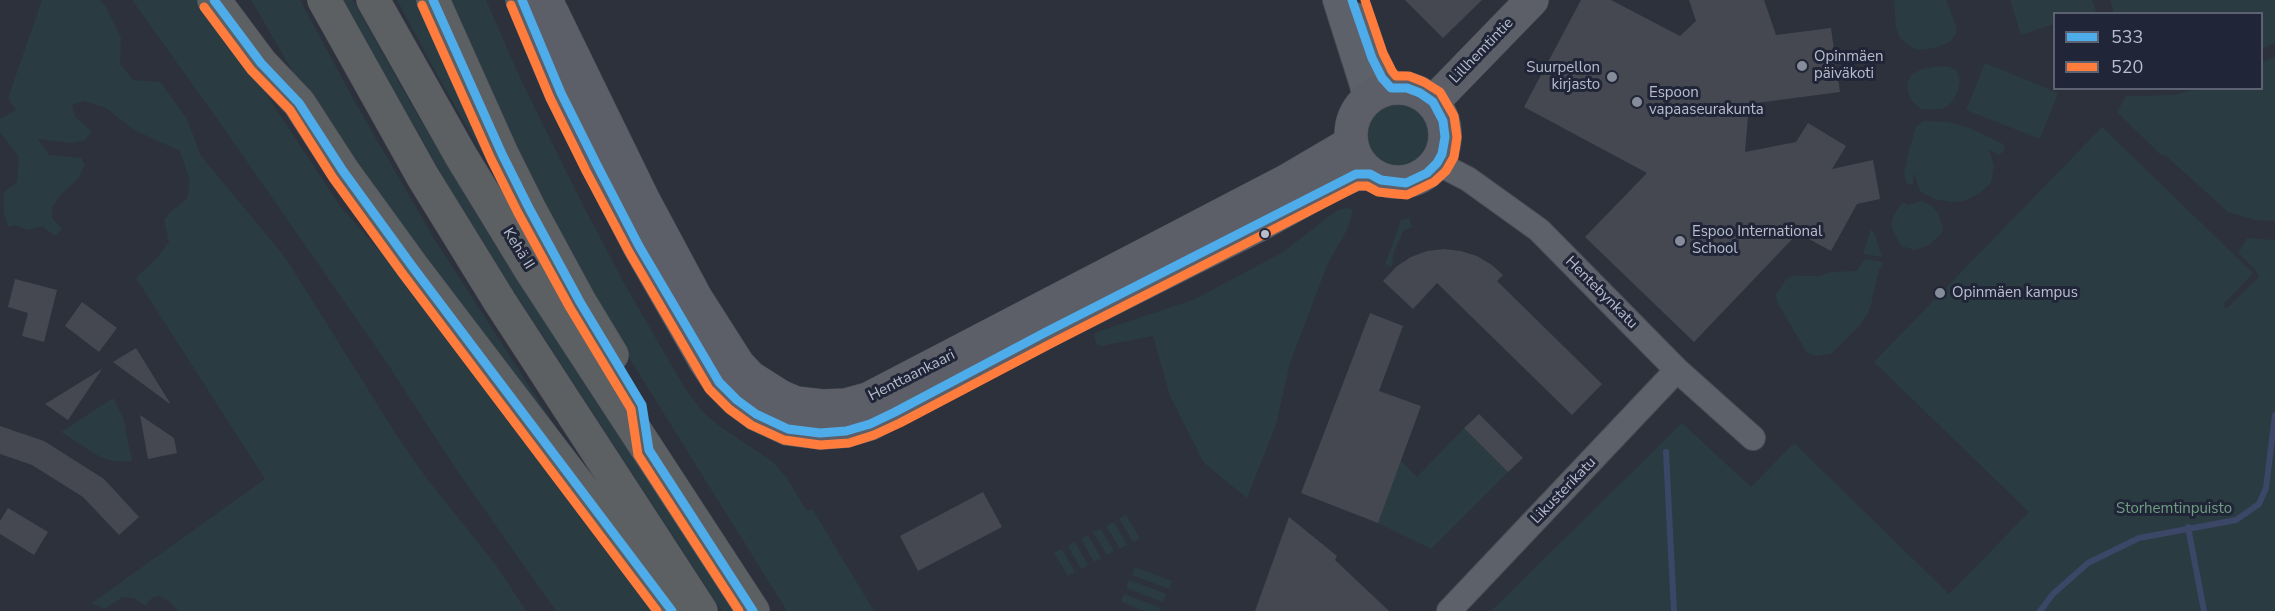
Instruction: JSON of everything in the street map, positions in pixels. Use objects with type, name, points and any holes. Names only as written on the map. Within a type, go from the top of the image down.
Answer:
[{"type":"highway","points":[[214,0],[261,63],[299,103],[412,266],[672,611]]},
{"type":"highway","points":[[324,0],[423,177],[482,273],[701,611]]},
{"type":"highway","name":"Kehä II","points":[[373,0],[501,222],[753,611]]},
{"type":"highway","points":[[433,0],[529,208],[580,302],[642,405],[649,450]]},
{"type":"main road","name":"Henttaankaari","points":[[522,0],[561,93],[597,165],[639,246],[705,362],[719,382],[737,400],[756,414],[788,429],[820,433],[846,431],[870,424],[1083,313],[1261,224],[1335,183],[1356,174],[1370,174]]},
{"type":"main road","name":"Henttaankaari","points":[[546,0],[643,199],[696,298],[738,364],[750,377],[796,403],[822,406],[846,405],[868,399],[1288,180],[1351,143]]},
{"type":"main road","name":"Lillhemtintie","points":[[1433,102],[1532,0]]},
{"type":"main road","points":[[1407,88],[1420,93],[1433,102],[1443,122],[1445,137],[1442,154],[1437,163],[1427,173],[1406,183],[1382,180],[1370,174],[1357,160],[1351,143],[1351,128],[1355,113],[1378,94],[1407,88]]},
{"type":"street","points":[[1335,0],[1362,85],[1378,94],[1382,78],[1372,58],[1352,0]]},
{"type":"street","name":"Hentebynkatu","points":[[1437,163],[1468,179],[1539,230],[1677,370],[1753,438]]},
{"type":"street","name":"Likusterikatu","points":[[1449,611],[1677,370]]},
{"type":"green space","points":[[42,0],[100,0],[106,7],[121,37],[120,64],[133,80],[160,82],[187,119],[201,156],[285,257],[399,439],[428,480],[496,565],[526,611],[178,611],[169,601],[159,596],[153,597],[145,606],[134,598],[123,597],[104,609],[92,603],[265,479],[136,278],[157,258],[169,241],[164,220],[171,211],[187,199],[190,181],[180,151],[134,130],[106,108],[84,101],[72,105],[75,117],[92,131],[85,140],[71,143],[38,139],[49,155],[81,158],[85,165],[78,179],[61,194],[52,207],[52,218],[62,229],[55,236],[42,226],[27,230],[15,225],[8,227],[4,213],[4,192],[17,182],[19,157],[0,132],[0,119],[16,110],[8,98]]},
{"type":"green space","points":[[132,0],[199,0],[259,83],[340,206],[408,283],[660,611],[556,611],[456,469],[385,360]]},
{"type":"green space","points":[[251,0],[300,0],[355,102],[435,240],[579,463],[577,464],[304,91]]},
{"type":"green space","points":[[343,0],[353,0],[484,227],[733,611],[722,611],[511,287],[450,189]]},
{"type":"green space","points":[[397,0],[420,0],[500,183],[441,82]]},
{"type":"green space","points":[[446,0],[486,0],[521,80],[583,205],[625,285],[686,390],[702,411],[718,425],[773,462],[787,478],[806,510],[813,510],[874,611],[787,611],[623,348],[539,200]]},
{"type":"green space","points":[[1894,0],[1946,0],[1957,28],[1956,34],[1950,42],[1934,48],[1918,50],[1908,45],[1900,38],[1896,29]]},
{"type":"green space","points":[[2010,0],[2092,0],[2096,11],[2053,12],[2053,24],[2021,35]]},
{"type":"green space","points":[[2110,0],[2275,0],[2275,43],[2263,49],[2263,12],[2114,12]]},
{"type":"green space","points":[[2275,56],[2275,221],[2256,220],[2228,212],[2165,155],[2161,155],[2117,112],[2126,96],[2173,95],[2193,90],[2263,90],[2263,62]]},
{"type":"green space","points":[[1985,63],[2058,93],[2040,139],[1966,110]]},
{"type":"green space","points":[[1950,67],[1956,71],[1960,78],[1958,91],[1951,103],[1942,109],[1921,109],[1912,101],[1909,94],[1907,84],[1911,75],[1922,69]]},
{"type":"green space","points":[[1397,103],[1415,108],[1420,112],[1424,117],[1429,135],[1424,153],[1420,158],[1415,162],[1397,167],[1379,162],[1374,158],[1370,153],[1365,135],[1370,117],[1374,112],[1379,108]]},
{"type":"green space","points":[[1923,121],[1948,122],[1970,128],[2003,144],[2005,150],[1999,155],[1989,149],[1994,166],[1991,183],[1980,193],[1964,201],[1952,202],[1934,199],[1920,191],[1914,173],[1913,184],[1907,184],[1904,174],[1909,150],[1916,127]]},
{"type":"green space","name":"Storhemtinpuisto","points":[[2102,127],[2253,273],[2223,305],[2226,309],[2259,277],[2256,270],[2238,253],[2247,238],[2275,240],[2275,611],[1491,611],[1682,423],[1751,487],[1794,443],[1949,594],[2029,512],[1874,362]]},
{"type":"green space","points":[[1921,201],[1931,205],[1938,213],[1943,227],[1941,234],[1929,245],[1915,250],[1901,246],[1891,226],[1893,216],[1901,204],[1908,205]]},
{"type":"green space","points":[[1346,208],[1353,209],[1348,228],[1328,263],[1290,363],[1276,425],[1247,498],[1204,463],[1170,396],[1153,336],[1101,346],[1096,344],[1094,333],[1195,299],[1283,252],[1336,211]]},
{"type":"green space","points":[[1409,218],[1412,227],[1404,230],[1394,252],[1392,267],[1385,265],[1401,220]]},
{"type":"green space","points":[[1871,229],[1875,235],[1882,257],[1863,254]]},
{"type":"green space","points":[[1865,259],[1882,262],[1882,266],[1879,270],[1870,309],[1861,324],[1831,354],[1816,356],[1807,353],[1777,302],[1776,294],[1786,279],[1793,276],[1820,276],[1830,272],[1856,271]]},
{"type":"green space","points":[[113,398],[123,417],[132,461],[113,461],[100,457],[61,432]]},
{"type":"green space","points":[[1464,428],[1508,472],[1431,549],[1378,523],[1400,460],[1417,477]]},
{"type":"green space","points":[[1126,515],[1140,538],[1133,542],[1119,519]]},
{"type":"green space","points":[[1114,522],[1127,545],[1120,549],[1106,526]]},
{"type":"green space","points":[[1101,529],[1114,551],[1107,555],[1093,532]]},
{"type":"green space","points":[[1088,535],[1101,558],[1094,562],[1081,539]]},
{"type":"green space","points":[[1075,542],[1088,565],[1081,569],[1068,546]]},
{"type":"green space","points":[[1062,549],[1075,572],[1068,576],[1054,553]]},
{"type":"green space","points":[[1135,567],[1172,581],[1169,589],[1132,575]]},
{"type":"green space","points":[[1129,580],[1166,594],[1163,602],[1126,588]]},
{"type":"green space","points":[[1124,594],[1161,608],[1160,611],[1144,611],[1121,602]]},
{"type":"building","points":[[1405,0],[1482,0],[1443,38]]},
{"type":"building","points":[[1581,0],[1611,0],[1680,36],[1696,21],[1689,0],[1764,0],[1776,35],[1831,28],[1840,92],[1749,104],[1745,152],[1796,142],[1808,123],[1846,146],[1832,169],[1873,160],[1880,199],[1857,204],[1831,251],[1798,233],[1694,342],[1585,237],[1647,173],[1524,107]]},
{"type":"building","points":[[1444,249],[1477,256],[1492,265],[1503,275],[1497,281],[1602,384],[1572,415],[1437,283],[1413,309],[1383,281],[1397,266],[1411,257],[1427,251]]},
{"type":"building","points":[[15,279],[57,290],[44,342],[22,336],[28,313],[8,307]]},
{"type":"building","points":[[82,302],[117,328],[99,352],[65,326]]},
{"type":"building","points":[[1370,313],[1403,326],[1379,391],[1421,406],[1378,523],[1301,493]]},
{"type":"building","points":[[136,348],[170,403],[170,404],[113,362]]},
{"type":"building","points":[[102,369],[68,420],[45,404]]},
{"type":"building","points":[[1479,414],[1523,458],[1508,472],[1464,428]]},
{"type":"building","points":[[140,415],[174,438],[177,453],[148,459]]},
{"type":"building","points":[[0,426],[44,441],[104,479],[139,517],[119,535],[83,497],[32,465],[0,454]]},
{"type":"building","points":[[983,492],[1002,527],[918,571],[900,536]]},
{"type":"building","points":[[8,508],[48,532],[34,555],[0,534],[0,521]]},
{"type":"building","points":[[1289,517],[1337,556],[1335,560],[1389,611],[1255,611]]},
{"type":"waterway","points":[[2040,611],[2053,594],[2088,563],[2139,538],[2236,520],[2259,504],[2266,488],[2275,415]]},
{"type":"waterway","points":[[1666,452],[1674,611]]},
{"type":"waterway","points":[[2188,527],[2204,611]]},
{"type":"transit line","name":"533","points":[[214,0],[261,63],[299,103],[343,171],[412,266],[672,611]]},
{"type":"transit line","name":"533","points":[[433,0],[502,154],[529,208],[580,302],[642,405],[649,450],[753,611]]},
{"type":"transit line","name":"533","points":[[522,0],[561,93],[597,165],[639,246],[719,382],[737,400],[756,414],[788,429],[820,433],[846,431],[870,424],[895,412],[1046,332],[1356,174],[1370,174],[1381,180],[1406,183],[1427,173],[1442,154],[1445,137],[1443,121],[1433,102],[1407,88],[1391,88],[1382,78],[1372,58],[1352,0]]},
{"type":"transit line","name":"520","points":[[511,5],[550,98],[586,171],[629,252],[709,389],[729,409],[751,425],[784,440],[820,445],[849,443],[900,423],[1358,186],[1367,186],[1378,192],[1407,195],[1434,182],[1446,171],[1454,157],[1457,137],[1454,116],[1440,92],[1409,76],[1396,76],[1392,71],[1383,53],[1365,0]]},
{"type":"transit line","name":"520","points":[[422,5],[491,159],[518,213],[570,308],[631,409],[638,455],[739,611]]},
{"type":"transit line","name":"520","points":[[204,7],[251,70],[290,110],[333,178],[402,273],[657,611]]},
{"type":"place","name":"Opinmäen päiväkoti","points":[[1802,66]]},
{"type":"place","name":"Suurpellon kirjasto","points":[[1612,77]]},
{"type":"place","name":"Espoon vapaaseurakunta","points":[[1637,102]]},
{"type":"place","name":"Espoo International School","points":[[1680,241]]},
{"type":"place","name":"Opinmäen kampus","points":[[1940,293]]}]
